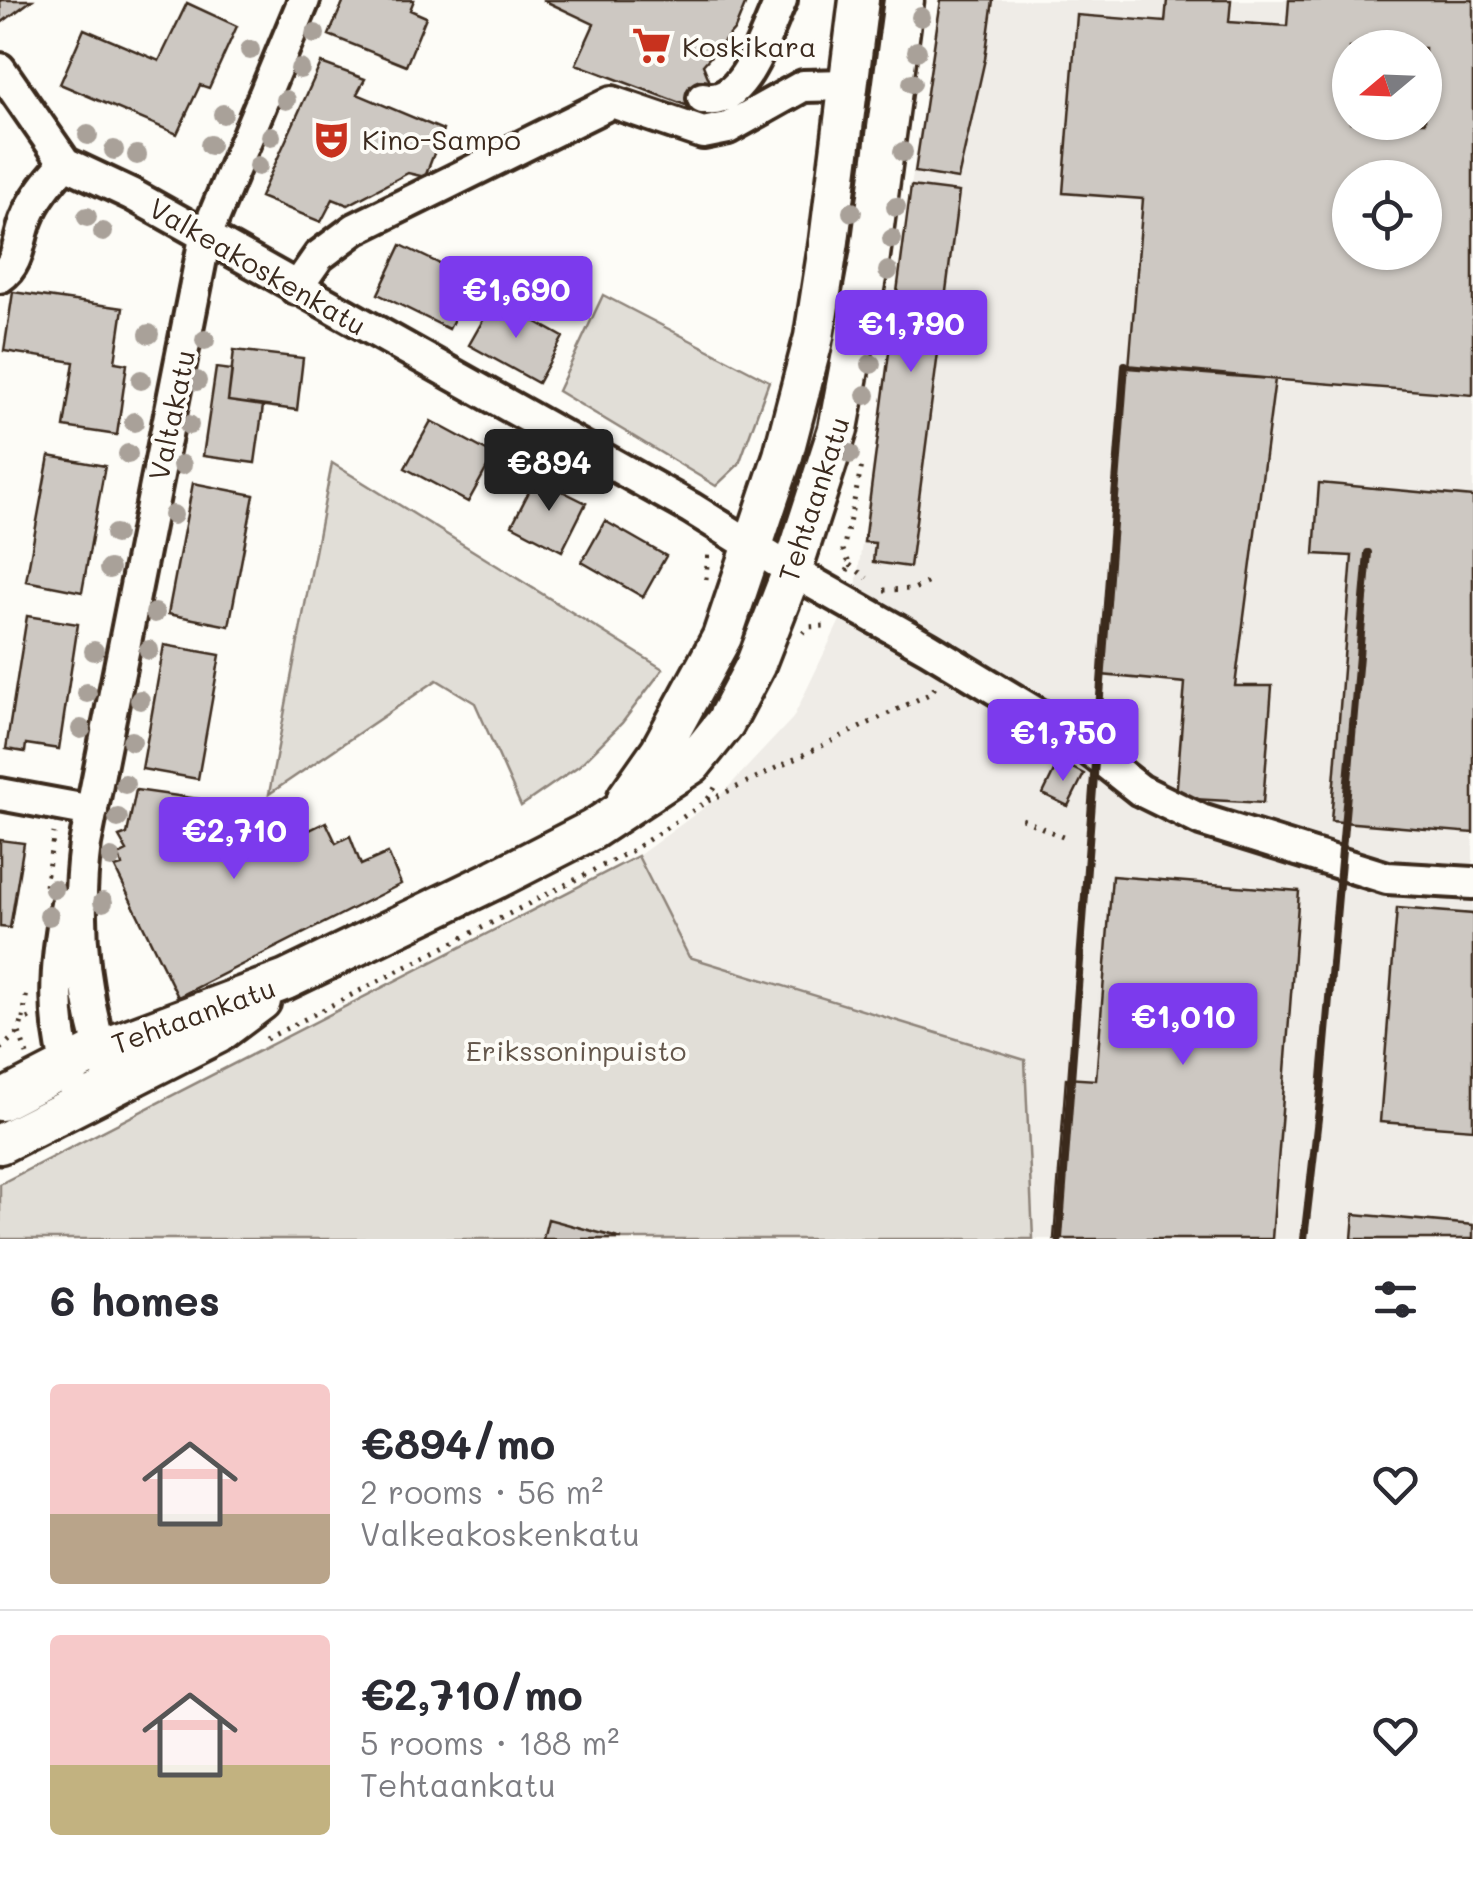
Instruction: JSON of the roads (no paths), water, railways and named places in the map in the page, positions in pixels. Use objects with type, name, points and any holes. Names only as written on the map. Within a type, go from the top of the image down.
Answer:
[{"type":"main road","name":"Tehtaankatu","points":[[614,816],[660,751],[722,637],[783,456],[814,336],[859,0]]},
{"type":"main road","name":"Tehtaankatu","points":[[0,1101],[82,1058],[286,980],[528,862],[614,816],[692,764],[725,722],[755,666],[792,571],[838,428],[870,256],[904,0]]},
{"type":"main road","name":"Tehtaankatu","points":[[0,1144],[217,1034],[286,980]]},
{"type":"street","name":"Valtakatu","points":[[96,1096],[82,1058],[79,890],[92,811],[205,238],[304,0]]},
{"type":"street","points":[[702,98],[720,99],[736,89],[781,0]]},
{"type":"street","name":"Valkeakoskenkatu","points":[[0,69],[66,163],[131,194],[691,508],[1067,732],[1140,790],[1201,820],[1387,878],[1473,883]]},
{"type":"street","points":[[296,289],[319,256],[355,229],[612,102],[703,133],[728,128],[803,86],[848,85]]},
{"type":"street","points":[[0,277],[10,270],[17,255],[28,214],[48,182],[66,163]]},
{"type":"street","points":[[0,794],[92,811]]},
{"type":"railway","points":[[1059,1239],[1125,365]]},
{"type":"railway","points":[[1304,1239],[1320,1101],[1368,553]]},
{"type":"place","name":"Koskikara","points":[[652,46]]},
{"type":"place","name":"Kino-Sampo","points":[[332,139]]},
{"type":"park label","name":"Erikssoninpuisto","points":[[576,1050]]}]
